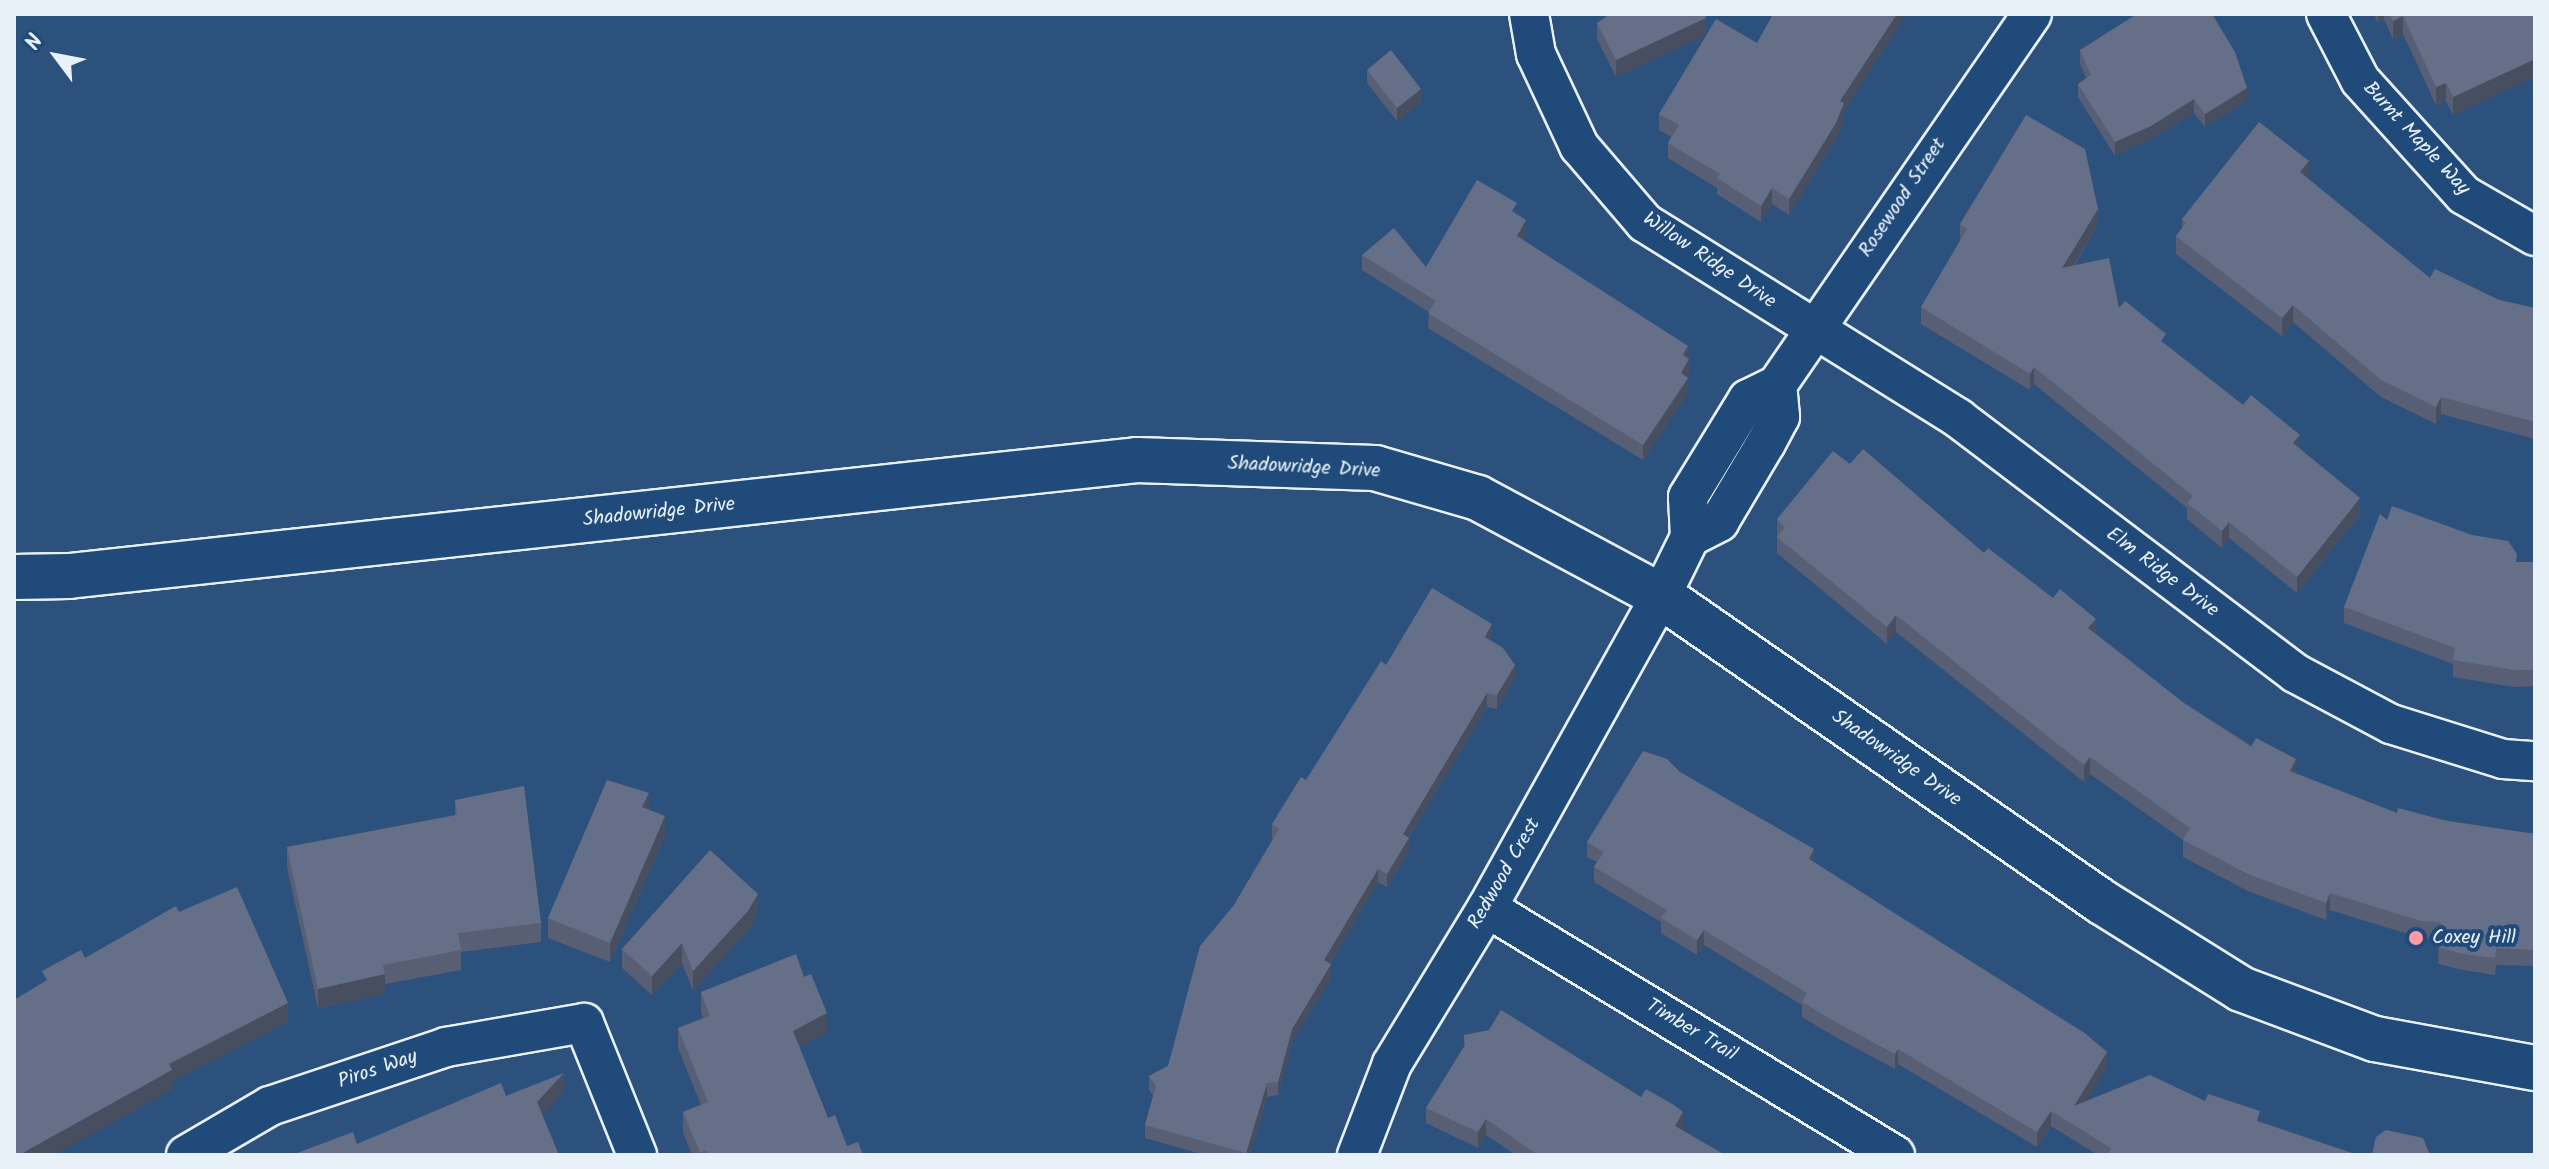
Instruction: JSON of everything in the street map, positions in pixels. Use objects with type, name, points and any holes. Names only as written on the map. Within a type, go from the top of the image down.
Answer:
[{"type":"street","name":"Willow Ridge Drive","points":[[1529,14],[1536,54],[1579,146],[1645,223],[1814,330]]},
{"type":"street","name":"Rosewood Street","points":[[1661,596],[1690,537],[1719,522],[1766,443],[1780,417],[1777,385],[2032,14]]},
{"type":"street","name":"Burnt Maple Way","points":[[2326,14],[2360,80],[2464,195],[2535,236]]},
{"type":"street","name":"Elm Ridge Drive","points":[[1814,330],[1958,418],[2295,673],[2391,724],[2503,759],[2535,761]]},
{"type":"street","name":"Shadowridge Drive","points":[[14,577],[101,573],[1137,460],[1375,468],[1478,498],[1661,596],[2102,902],[2241,989],[2375,1039],[2535,1068]]},
{"type":"street","name":"Redwood Crest","points":[[1357,1155],[1392,1064],[1487,908],[1661,596]]},
{"type":"street","name":"Timber Trail","points":[[1487,908],[1895,1155]]},
{"type":"street","name":"Piros Way","points":[[186,1155],[270,1106],[446,1047],[584,1023],[637,1155]]},
{"type":"building","points":[[1610,14],[1705,14],[1706,18],[1616,60],[1597,23]]},
{"type":"building","points":[[1773,14],[1897,14],[1840,101],[1844,103],[1836,123],[1789,199],[1772,188],[1761,206],[1717,178],[1720,174],[1668,143],[1679,125],[1659,114],[1716,19],[1757,43]]},
{"type":"building","points":[[2137,14],[2212,14],[2235,52],[2247,88],[2205,114],[2194,99],[2151,126],[2115,142],[2078,84],[2091,75],[2080,50]]},
{"type":"building","points":[[2390,14],[2535,14],[2535,59],[2453,97],[2446,83],[2436,87],[2403,16],[2393,21]]},
{"type":"building","points":[[1391,50],[1421,89],[1397,108],[1367,70]]},
{"type":"building","points":[[2026,115],[2085,149],[2098,209],[2062,268],[2109,258],[2119,308],[2125,301],[2166,334],[2161,341],[2243,405],[2251,395],[2300,435],[2293,443],[2360,498],[2297,577],[2229,522],[2222,531],[2187,503],[2193,496],[2034,367],[2030,374],[1921,307],[1967,229],[1960,224]]},
{"type":"building","points":[[2259,122],[2309,161],[2300,172],[2430,278],[2435,269],[2499,300],[2535,308],[2535,422],[2441,397],[2436,407],[2381,380],[2293,305],[2282,318],[2176,236],[2186,223],[2182,219]]},
{"type":"building","points":[[1477,180],[1517,203],[1512,211],[1526,220],[1517,236],[1688,346],[1683,355],[1689,359],[1681,373],[1688,378],[1643,445],[1428,313],[1436,301],[1362,255],[1394,228],[1426,267]]},
{"type":"building","points":[[1863,449],[1984,553],[1988,548],[2053,598],[2060,589],[2096,619],[2088,628],[2184,703],[2251,747],[2256,738],[2296,759],[2290,771],[2397,813],[2398,808],[2447,821],[2535,834],[2535,950],[2496,948],[2495,958],[2463,954],[2438,947],[2441,922],[2421,921],[2330,893],[2326,903],[2248,874],[2183,840],[2190,828],[2090,757],[2084,765],[1896,615],[1887,627],[1777,537],[1785,527],[1777,519],[1833,451],[1850,464]]},
{"type":"building","points":[[2392,506],[2472,535],[2508,541],[2517,554],[2516,562],[2535,562],[2535,670],[2514,670],[2453,660],[2455,648],[2344,607],[2380,514],[2387,520]]},
{"type":"building","points":[[1432,588],[1492,624],[1485,637],[1503,648],[1515,665],[1497,695],[1487,693],[1403,834],[1409,838],[1387,874],[1378,869],[1324,960],[1331,964],[1292,1029],[1278,1082],[1267,1083],[1246,1153],[1145,1125],[1156,1086],[1149,1076],[1168,1066],[1200,946],[1234,905],[1279,829],[1272,824],[1301,777],[1306,780],[1381,661],[1386,665]]},
{"type":"building","points":[[1643,751],[1667,759],[1680,772],[1814,849],[1809,859],[2086,1034],[2107,1052],[2074,1106],[2150,1075],[2205,1101],[2208,1094],[2260,1111],[2257,1121],[2358,1155],[2108,1155],[2111,1148],[2051,1111],[2037,1132],[1898,1049],[1895,1054],[1839,1024],[1802,1002],[1807,993],[1704,930],[1697,940],[1661,918],[1667,910],[1594,867],[1604,852],[1587,842]]},
{"type":"building","points":[[607,780],[649,793],[642,807],[665,816],[610,943],[548,918]]},
{"type":"building","points":[[524,786],[541,923],[458,933],[461,950],[383,965],[385,974],[318,989],[287,847],[457,815],[455,800]]},
{"type":"building","points":[[710,850],[758,894],[748,911],[693,971],[682,943],[652,976],[622,949]]},
{"type":"building","points":[[237,887],[288,1003],[169,1064],[172,1070],[14,1155],[14,1000],[47,980],[42,971],[81,950],[85,958],[176,906],[179,912]]},
{"type":"building","points":[[796,954],[804,977],[811,974],[827,1013],[793,1031],[828,1118],[835,1115],[847,1146],[858,1142],[863,1155],[708,1155],[706,1150],[700,1153],[683,1112],[708,1102],[678,1028],[710,1016],[701,992]]},
{"type":"building","points":[[1501,1010],[1641,1097],[1646,1089],[1674,1105],[1683,1112],[1675,1126],[1725,1155],[1538,1155],[1486,1119],[1478,1132],[1426,1108],[1465,1045],[1464,1035],[1489,1030]]},
{"type":"building","points":[[564,1073],[537,1102],[559,1155],[292,1155],[353,1132],[357,1144],[501,1083],[506,1096]]},
{"type":"building","points":[[2386,1130],[2423,1138],[2430,1155],[2372,1155],[2376,1137]]},
{"type":"place","name":"Coxey Hill","points":[[2416,938]]}]
